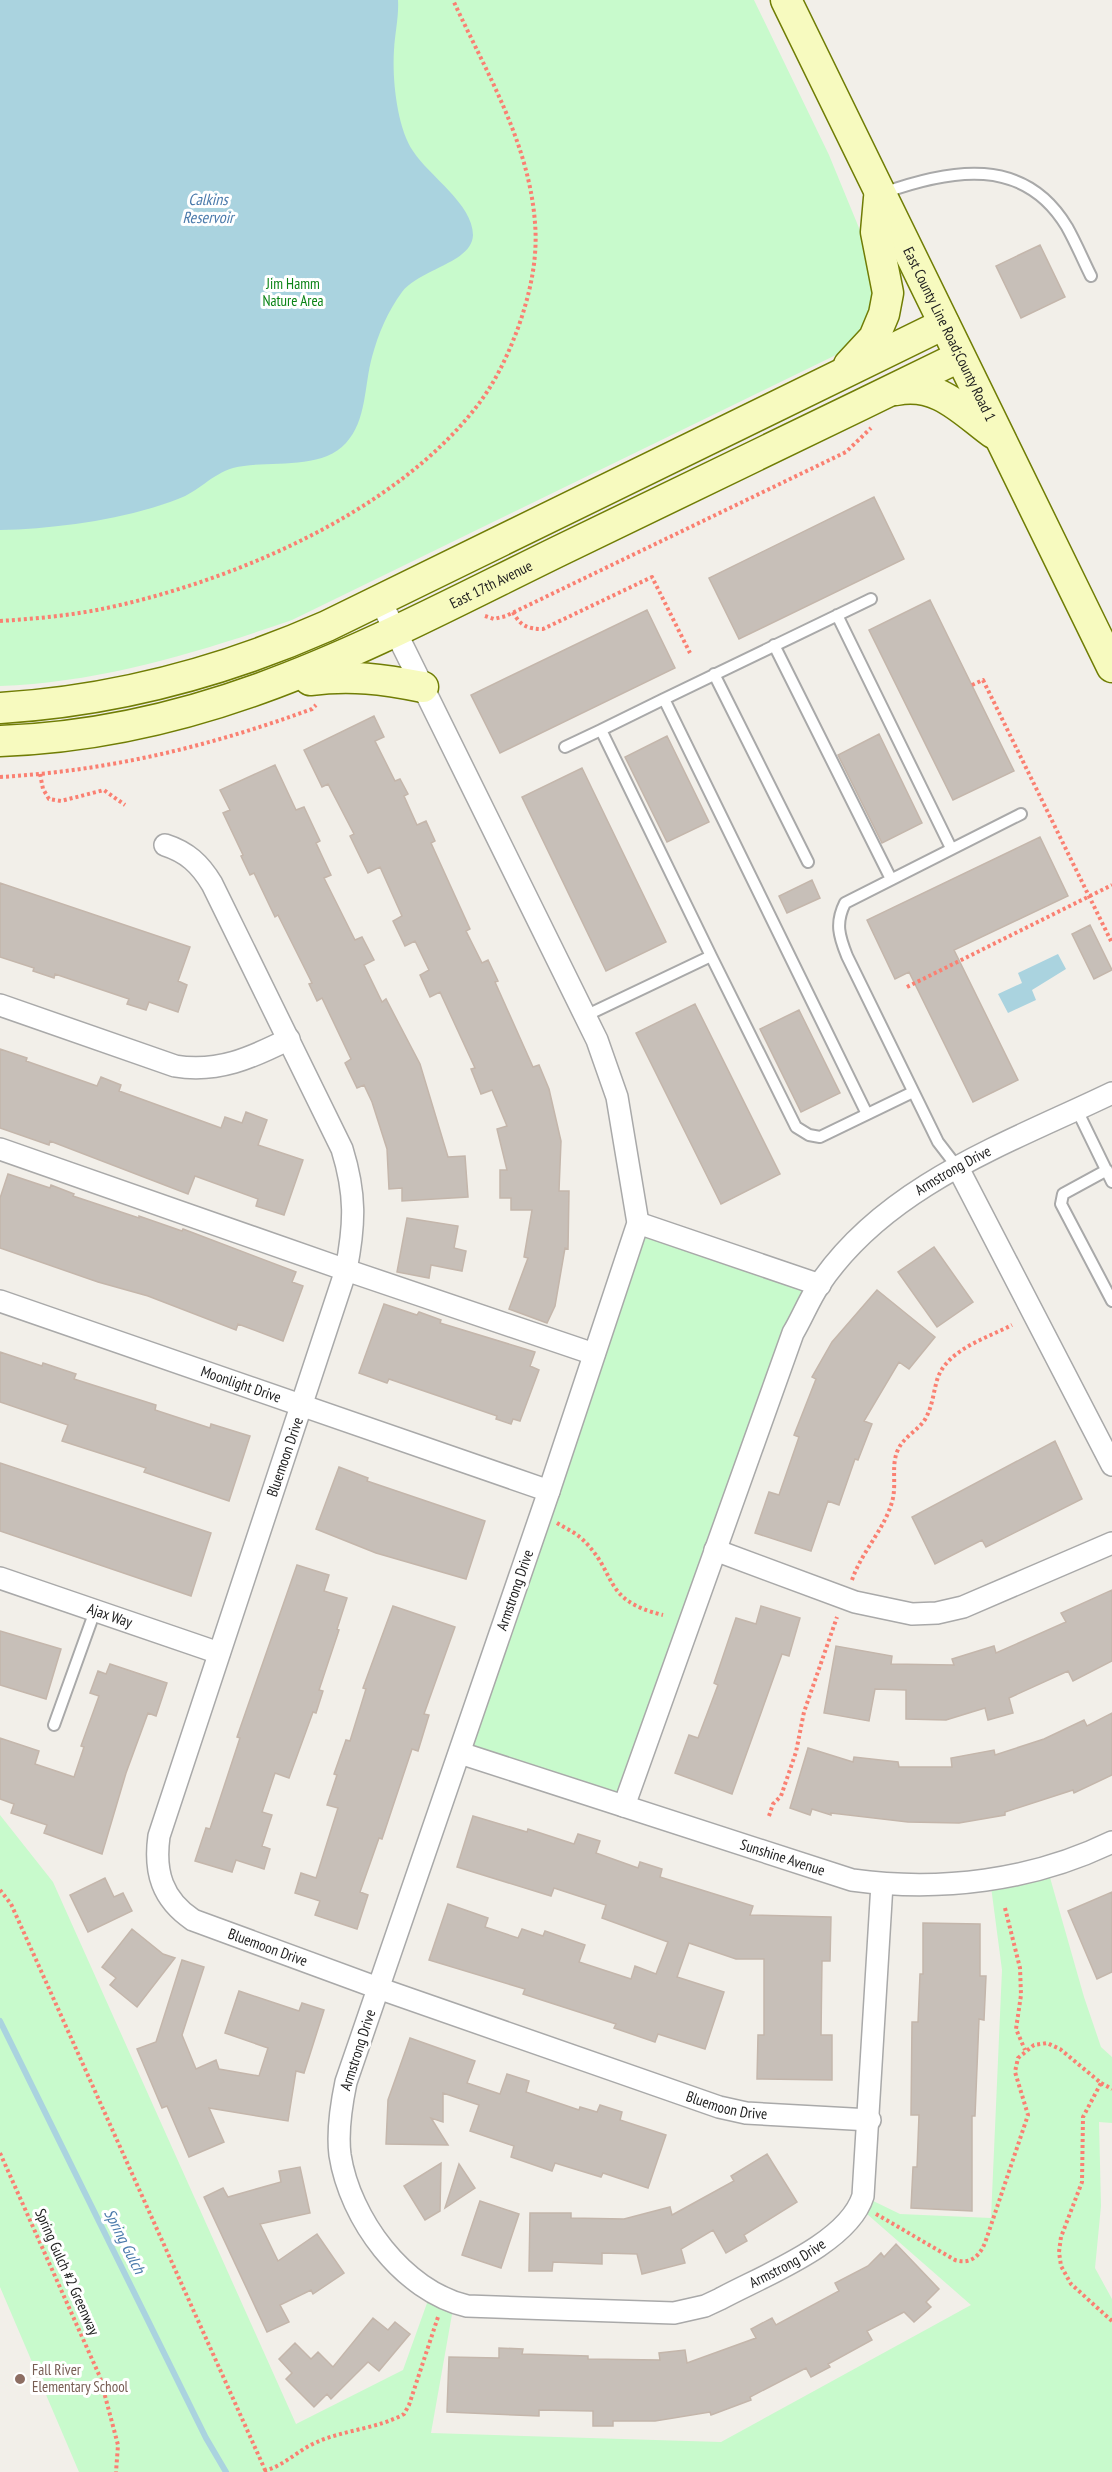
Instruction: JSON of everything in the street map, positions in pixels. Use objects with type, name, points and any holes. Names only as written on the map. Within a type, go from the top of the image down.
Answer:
[{"type":"main road","name":"East County Line Road;County Road 1","points":[[786,0],[1112,667]]},
{"type":"main road","points":[[825,383],[850,364],[874,338],[884,314],[888,293],[876,232],[879,194]]},
{"type":"main road","points":[[0,708],[90,698],[182,679],[270,650],[380,600],[944,324]]},
{"type":"main road","name":"East 17th Avenue","points":[[0,741],[69,735],[137,725],[239,698],[274,685],[396,632],[960,357]]},
{"type":"main road","points":[[891,391],[909,387],[938,392],[1000,438]]},
{"type":"main road","points":[[274,685],[344,676],[377,678],[423,687]]},
{"type":"street","points":[[380,600],[585,1016],[617,1096],[638,1223],[820,1285]]},
{"type":"street","name":"Bluemoon Drive","points":[[165,845],[184,851],[203,869],[212,884],[333,1129],[349,1171],[355,1215],[346,1270],[159,1836],[156,1866],[165,1890],[173,1904],[193,1920],[378,1988],[718,2107],[746,2113],[870,2120]]},
{"type":"street","points":[[0,1005],[175,1066],[194,1069],[239,1062],[289,1039]]},
{"type":"street","name":"Armstrong Drive","points":[[624,1806],[793,1333],[820,1285],[852,1245],[882,1216],[915,1191],[1112,1093]]},
{"type":"street","points":[[0,1149],[594,1354]]},
{"type":"street","points":[[958,1168],[1112,1465]]},
{"type":"street","name":"Armstrong Drive","points":[[638,1223],[549,1491],[346,2082],[339,2126],[340,2155],[362,2215],[381,2246],[400,2270],[443,2299],[475,2307],[656,2313],[689,2311],[720,2299],[815,2248],[836,2234],[861,2204]]},
{"type":"street","name":"Moonlight Drive","points":[[0,1301],[549,1491]]},
{"type":"street","points":[[715,1550],[855,1602],[912,1614],[937,1613],[963,1607],[1112,1543]]},
{"type":"street","name":"Ajax Way","points":[[0,1578],[219,1653]]},
{"type":"street","name":"Sunshine Avenue","points":[[459,1753],[825,1873],[882,1884],[942,1884],[1002,1878],[1053,1866],[1112,1842]]},
{"type":"street","points":[[861,2204],[870,2120],[882,1884]]},
{"type":"lane","points":[[879,194],[915,181],[958,173],[994,173],[1021,181],[1044,200],[1066,225],[1091,276]]},
{"type":"lane","points":[[565,747],[871,599]]},
{"type":"lane","points":[[837,615],[951,848]]},
{"type":"lane","points":[[774,645],[891,879]]},
{"type":"lane","points":[[714,674],[808,862]]},
{"type":"lane","points":[[664,699],[867,1114]]},
{"type":"lane","points":[[601,730],[796,1127],[809,1136],[820,1137],[913,1092]]},
{"type":"lane","points":[[958,1168],[938,1142],[913,1092],[838,932],[839,916],[845,903],[1021,813]]},
{"type":"lane","points":[[585,1016],[711,956]]},
{"type":"lane","points":[[1077,1110],[1112,1182]]},
{"type":"lane","points":[[1107,1170],[1063,1194],[1061,1204],[1112,1301]]},
{"type":"lane","points":[[54,1725],[95,1611]]},
{"type":"path","points":[[0,621],[83,612],[126,603],[192,585],[264,558],[325,527],[394,484],[433,453],[477,407],[503,363],[521,320],[534,271],[535,223],[528,176],[507,113],[453,0]]},
{"type":"path","points":[[476,613],[494,619],[513,612],[846,452],[875,424]]},
{"type":"path","points":[[513,612],[517,621],[525,626],[543,628],[652,577],[690,653]]},
{"type":"path","points":[[972,685],[983,680],[1112,943]]},
{"type":"path","points":[[0,777],[40,774],[158,756],[242,734],[312,709],[322,699]]},
{"type":"path","points":[[40,774],[42,789],[49,799],[61,801],[104,790],[125,805]]},
{"type":"path","points":[[907,987],[936,970],[1112,885]]},
{"type":"path","points":[[851,1583],[861,1556],[881,1526],[892,1502],[896,1482],[894,1465],[897,1450],[905,1438],[923,1421],[932,1405],[939,1376],[956,1353],[1012,1325]]},
{"type":"path","points":[[554,1521],[582,1539],[626,1601],[640,1609],[663,1615]]},
{"type":"path","points":[[769,1816],[773,1804],[781,1796],[796,1752],[804,1712],[840,1610]]},
{"type":"path","points":[[0,1890],[11,1904],[264,2472],[277,2468],[301,2449],[318,2441],[398,2418],[406,2413],[443,2299]]},
{"type":"path","points":[[1005,1908],[1020,1968],[1021,1995],[1016,2029],[1025,2050]]},
{"type":"path","points":[[861,2204],[954,2260],[968,2260],[978,2256],[986,2240],[1028,2115],[1015,2067],[1018,2058],[1025,2050],[1041,2043],[1052,2044],[1101,2083],[1112,2089]]},
{"type":"path","points":[[1101,2083],[1083,2117],[1082,2182],[1061,2237],[1059,2252],[1061,2266],[1071,2284],[1112,2321]]},
{"type":"path","name":"Spring Gulch #2 Greenway","points":[[0,2153],[100,2377],[118,2445],[116,2472]]},
{"type":"green space","name":"Jim Hamm Nature Area","points":[[0,0],[754,0],[829,155],[873,262],[875,300],[855,343],[838,354],[292,620],[220,644],[148,664],[75,679],[0,686]]},
{"type":"green space","points":[[638,1223],[820,1285],[624,1806],[460,1753]]},
{"type":"green space","points":[[0,1815],[53,1882],[296,2424],[403,2370],[431,2292],[454,2303],[431,2433],[721,2442],[971,2305],[859,2207],[863,2196],[900,2214],[991,2218],[1002,1970],[990,1879],[1047,1867],[1084,1997],[1101,2047],[1112,2057],[1112,2123],[1099,2122],[1101,2206],[1095,2268],[1112,2299],[1112,2472],[79,2472],[0,2287]]},
{"type":"water","name":"Calkins Reservoir","points":[[0,0],[398,0],[394,75],[399,116],[403,129],[420,161],[466,212],[473,235],[470,245],[464,252],[410,284],[397,299],[374,348],[358,424],[346,443],[335,452],[308,461],[233,468],[218,474],[185,496],[137,512],[91,522],[44,528],[0,530]]},
{"type":"water","points":[[1058,954],[1066,969],[1032,990],[1036,1000],[1008,1013],[998,994],[1022,983],[1018,973]]},
{"type":"building","points":[[1040,245],[1065,297],[1021,318],[996,266]]},
{"type":"building","points":[[874,497],[904,559],[739,639],[709,578]]},
{"type":"building","points":[[930,600],[1014,771],[953,800],[869,630]]},
{"type":"building","points":[[647,610],[675,668],[500,753],[471,695]]},
{"type":"building","points":[[374,716],[384,737],[375,741],[395,781],[400,779],[408,794],[404,796],[417,825],[426,821],[435,841],[431,843],[470,929],[466,931],[482,963],[488,960],[498,981],[495,982],[533,1067],[539,1065],[549,1089],[561,1141],[559,1191],[569,1191],[568,1249],[565,1248],[555,1306],[547,1323],[509,1309],[528,1258],[524,1257],[532,1210],[511,1210],[511,1198],[500,1198],[500,1170],[507,1170],[497,1129],[507,1126],[492,1090],[481,1094],[471,1069],[475,1068],[440,992],[430,997],[420,975],[429,970],[415,941],[405,946],[393,921],[402,916],[380,867],[368,873],[350,836],[354,834],[328,784],[322,787],[304,750]]},
{"type":"building","points":[[879,734],[922,823],[882,843],[838,755]]},
{"type":"building","points":[[667,736],[709,822],[667,842],[625,757]]},
{"type":"building","points":[[275,765],[296,810],[304,807],[320,841],[316,843],[331,875],[324,878],[355,940],[362,937],[374,960],[364,965],[382,1002],[386,999],[420,1064],[448,1157],[465,1156],[468,1197],[402,1201],[402,1188],[389,1189],[387,1149],[372,1102],[364,1085],[357,1088],[345,1063],[351,1059],[322,998],[317,1001],[309,984],[312,983],[278,915],[275,917],[254,873],[250,875],[223,813],[230,810],[220,790]]},
{"type":"building","points":[[582,768],[666,942],[606,971],[522,797]]},
{"type":"building","points":[[1040,837],[1068,896],[954,950],[1018,1080],[973,1102],[909,972],[895,979],[867,920]]},
{"type":"building","points":[[812,880],[820,898],[787,913],[779,896]]},
{"type":"building","points":[[0,883],[190,947],[178,981],[187,985],[178,1012],[149,1002],[146,1010],[127,1004],[129,999],[55,974],[54,978],[33,971],[34,968],[0,957]]},
{"type":"building","points":[[1090,925],[1112,970],[1094,979],[1072,934]]},
{"type":"building","points":[[695,1004],[780,1174],[721,1204],[636,1033]]},
{"type":"building","points":[[799,1010],[840,1093],[801,1112],[760,1029]]},
{"type":"building","points":[[0,1049],[27,1058],[26,1061],[97,1086],[101,1077],[121,1085],[119,1091],[221,1128],[225,1117],[242,1123],[246,1112],[267,1120],[258,1145],[303,1160],[284,1215],[256,1206],[258,1199],[195,1176],[188,1194],[50,1141],[49,1145],[0,1128]]},
{"type":"building","points":[[8,1174],[50,1188],[51,1185],[74,1194],[73,1196],[139,1218],[139,1216],[182,1231],[183,1229],[296,1272],[292,1282],[303,1286],[283,1341],[238,1324],[236,1330],[148,1296],[98,1282],[0,1248],[0,1198]]},
{"type":"building","points":[[407,1218],[458,1226],[454,1248],[466,1251],[462,1271],[431,1265],[429,1278],[397,1272]]},
{"type":"building","points":[[934,1247],[973,1302],[937,1327],[898,1272]]},
{"type":"building","points":[[877,1290],[935,1337],[909,1369],[899,1362],[864,1421],[872,1424],[858,1460],[855,1459],[839,1505],[828,1501],[811,1551],[755,1533],[769,1492],[779,1495],[799,1437],[794,1435],[816,1379],[812,1377],[832,1342]]},
{"type":"building","points":[[384,1304],[417,1315],[419,1312],[441,1320],[440,1323],[535,1352],[530,1366],[539,1370],[520,1421],[513,1419],[511,1424],[496,1419],[497,1416],[389,1379],[387,1383],[359,1373]]},
{"type":"building","points":[[0,1352],[76,1374],[74,1379],[156,1405],[155,1410],[210,1428],[211,1424],[250,1436],[229,1501],[144,1472],[146,1468],[62,1441],[68,1425],[0,1402]]},
{"type":"building","points":[[1055,1441],[1082,1499],[986,1547],[982,1540],[935,1564],[912,1517]]},
{"type":"building","points":[[0,1463],[211,1533],[191,1596],[0,1531]]},
{"type":"building","points":[[339,1467],[368,1478],[367,1481],[485,1521],[466,1579],[376,1553],[316,1529]]},
{"type":"building","points":[[297,1565],[329,1575],[324,1591],[347,1598],[319,1690],[323,1691],[316,1713],[313,1712],[289,1778],[275,1773],[262,1812],[272,1815],[262,1846],[270,1849],[264,1869],[236,1860],[232,1872],[195,1861],[206,1828],[210,1829],[240,1738],[237,1737]]},
{"type":"building","points":[[1112,1590],[1112,1661],[1073,1681],[1068,1671],[1009,1698],[1013,1713],[988,1720],[985,1708],[946,1720],[906,1719],[906,1690],[875,1689],[869,1721],[824,1713],[836,1646],[892,1656],[891,1664],[954,1665],[952,1659],[994,1646],[996,1653],[1066,1622],[1061,1613]]},
{"type":"building","points":[[393,1606],[455,1627],[424,1714],[429,1715],[418,1751],[412,1749],[382,1839],[379,1838],[360,1892],[368,1895],[357,1929],[315,1915],[320,1901],[295,1893],[301,1873],[316,1878],[338,1808],[327,1805],[337,1775],[334,1774],[346,1740],[350,1741],[366,1689],[363,1688]]},
{"type":"building","points":[[761,1606],[800,1618],[789,1656],[782,1654],[732,1794],[675,1773],[689,1735],[698,1738],[718,1685],[714,1683],[736,1618],[756,1624]]},
{"type":"building","points":[[0,1631],[61,1649],[46,1699],[0,1685]]},
{"type":"building","points":[[110,1664],[167,1683],[156,1716],[148,1713],[126,1773],[102,1854],[44,1833],[47,1825],[11,1813],[14,1804],[0,1799],[0,1738],[39,1751],[35,1764],[74,1777],[84,1747],[81,1746],[99,1696],[90,1693],[98,1671],[106,1674]]},
{"type":"building","points":[[1112,1713],[1112,1775],[1074,1793],[1073,1790],[1005,1812],[1005,1815],[959,1823],[908,1822],[831,1813],[831,1815],[812,1809],[810,1815],[790,1808],[808,1748],[853,1762],[854,1757],[898,1762],[899,1767],[952,1767],[951,1758],[994,1750],[995,1755],[1044,1739],[1084,1720],[1087,1726]]},
{"type":"building","points":[[473,1816],[527,1832],[528,1829],[574,1844],[578,1834],[600,1841],[596,1853],[638,1868],[640,1862],[662,1869],[660,1877],[753,1906],[750,1915],[831,1917],[830,1961],[822,1961],[821,2035],[832,2035],[832,2080],[757,2079],[758,2035],[764,2035],[764,1959],[736,1959],[689,1943],[677,1977],[724,1992],[705,2049],[658,2034],[655,2042],[614,2028],[616,2024],[523,1994],[525,1989],[429,1960],[448,1904],[488,1918],[485,1927],[518,1938],[522,1929],[543,1936],[545,1931],[585,1945],[579,1962],[631,1979],[635,1966],[656,1974],[668,1942],[602,1918],[606,1905],[554,1888],[551,1896],[457,1867]]},
{"type":"building","points":[[105,1878],[114,1897],[123,1893],[132,1911],[88,1932],[70,1895]]},
{"type":"building","points":[[1112,1892],[1112,1972],[1097,1979],[1068,1911]]},
{"type":"building","points":[[923,1923],[980,1924],[980,1976],[986,1976],[984,2020],[979,2019],[975,2116],[972,2116],[972,2211],[911,2208],[913,2167],[917,2167],[919,2115],[911,2115],[912,2022],[918,2022],[920,1974],[923,1974]]},
{"type":"building","points":[[132,1929],[163,1954],[175,1958],[137,2007],[110,1985],[116,1978],[102,1967]]},
{"type":"building","points":[[182,1960],[204,1967],[182,2035],[196,2069],[216,2060],[219,2069],[259,2076],[268,2048],[225,2033],[239,1991],[299,2011],[302,2003],[324,2010],[304,2073],[296,2071],[288,2121],[209,2108],[224,2142],[189,2157],[167,2106],[162,2108],[137,2049],[156,2042]]},
{"type":"building","points":[[410,2038],[475,2061],[467,2083],[500,2094],[507,2074],[529,2081],[526,2092],[579,2110],[580,2107],[597,2112],[600,2105],[622,2112],[620,2120],[666,2135],[648,2188],[603,2173],[601,2177],[555,2163],[552,2171],[511,2157],[514,2146],[470,2131],[479,2105],[443,2093],[443,2122],[431,2118],[448,2145],[386,2144],[388,2100]]},
{"type":"building","points":[[767,2154],[797,2202],[744,2235],[747,2241],[726,2253],[713,2230],[681,2249],[685,2263],[642,2274],[637,2254],[602,2253],[602,2264],[553,2262],[552,2271],[529,2271],[530,2213],[571,2213],[571,2218],[624,2219],[670,2207],[672,2215],[734,2181],[731,2176]]},
{"type":"building","points":[[441,2163],[440,2211],[425,2220],[404,2186]]},
{"type":"building","points":[[459,2164],[475,2188],[445,2208]]},
{"type":"building","points":[[300,2167],[310,2213],[260,2224],[278,2261],[317,2234],[344,2273],[313,2294],[311,2290],[280,2305],[289,2322],[267,2332],[204,2197],[223,2188],[228,2197],[281,2182],[279,2171]]},
{"type":"building","points":[[480,2201],[519,2214],[501,2268],[462,2255]]},
{"type":"building","points":[[896,2244],[939,2289],[926,2302],[931,2307],[914,2322],[904,2312],[867,2331],[872,2340],[828,2364],[830,2367],[811,2377],[806,2368],[750,2397],[751,2400],[711,2415],[710,2412],[655,2421],[613,2421],[613,2426],[593,2426],[593,2411],[539,2410],[539,2416],[447,2412],[449,2357],[499,2358],[499,2348],[523,2349],[522,2354],[588,2356],[588,2359],[660,2360],[659,2353],[685,2350],[687,2363],[756,2338],[751,2329],[772,2318],[776,2325],[839,2291],[835,2283],[868,2266],[881,2253],[884,2257]]},
{"type":"building","points":[[373,2318],[388,2330],[395,2322],[410,2334],[379,2371],[368,2362],[331,2399],[327,2394],[314,2407],[286,2379],[292,2373],[279,2359],[295,2343],[311,2359],[318,2352],[333,2367]]},
{"type":"waterway","name":"Spring Gulch","points":[[0,2021],[206,2438],[226,2472]]},
{"type":"place","name":"Fall River Elementary School","points":[[20,2379]]}]
